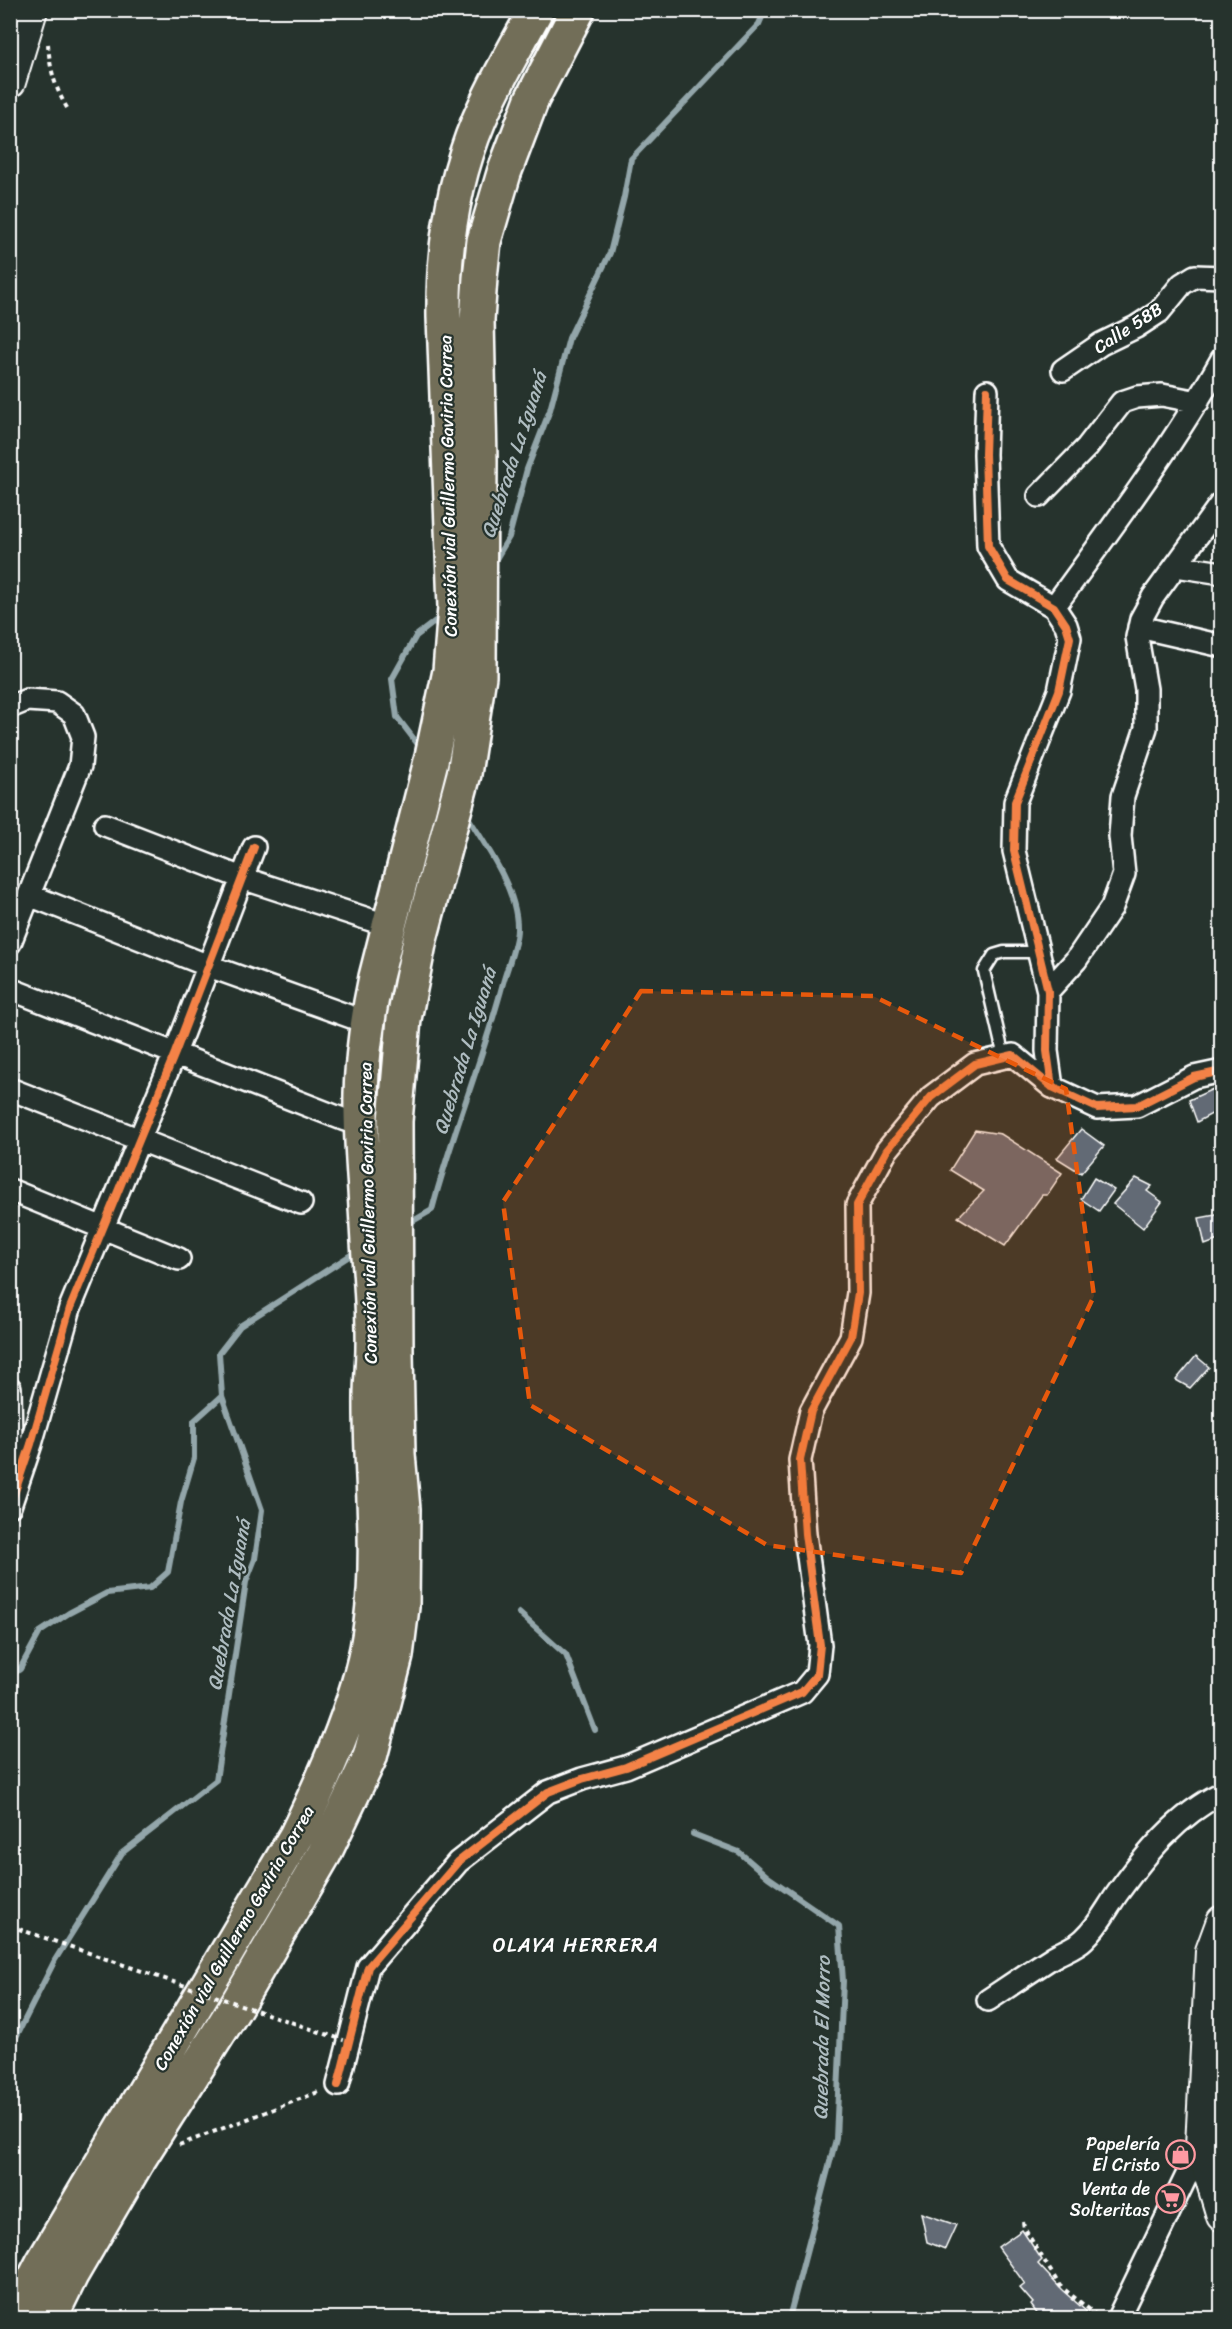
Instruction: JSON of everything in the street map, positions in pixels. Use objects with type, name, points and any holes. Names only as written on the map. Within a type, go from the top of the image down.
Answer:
[{"type":"highway","name":"Conexión vial Guillermo Gaviria Correa","points":[[465,515],[444,317],[443,276],[448,228],[464,161],[479,120],[536,10]]},
{"type":"highway","name":"Conexión vial Guillermo Gaviria Correa","points":[[50,2319],[70,2275],[136,2162],[234,2009],[324,1854],[370,1757],[396,1656],[402,1607],[403,1509],[384,1349],[362,1121],[364,1049],[376,977],[431,761],[450,671],[465,515],[484,241],[504,173],[532,99],[578,10]]},
{"type":"highway","name":"Conexión vial Guillermo Gaviria Correa","points":[[14,2319],[42,2264],[296,1836],[321,1785],[342,1733],[371,1625],[376,1570],[376,1515],[371,1397],[384,1349]]},
{"type":"street","points":[[10,82],[32,10]]},
{"type":"street","name":"Calle 58B","points":[[1063,370],[1159,312],[1182,284],[1195,276],[1221,277]]},
{"type":"street","points":[[1054,607],[1198,402],[1221,359]]},
{"type":"street","points":[[987,391],[984,454],[988,546],[1008,580],[1054,607],[1066,625],[1070,638],[1059,691],[1015,802],[1014,851],[1048,991],[1047,1052],[1052,1087]]},
{"type":"street","points":[[1039,496],[1087,447],[1122,402],[1137,397],[1162,395],[1198,402]]},
{"type":"street","points":[[1048,991],[1076,960],[1112,907],[1124,874],[1120,836],[1123,796],[1146,728],[1146,689],[1137,637],[1139,627],[1153,597],[1221,502]]},
{"type":"street","points":[[1176,566],[1221,573]]},
{"type":"street","points":[[1139,627],[1221,646]]},
{"type":"street","points":[[10,707],[27,700],[57,702],[74,714],[83,737],[80,766],[10,943]]},
{"type":"street","points":[[105,825],[242,878],[377,922]]},
{"type":"street","points":[[13,1496],[31,1444],[70,1308],[140,1141],[254,847]]},
{"type":"street","points":[[29,895],[209,966],[357,1019]]},
{"type":"street","points":[[10,990],[345,1120]]},
{"type":"street","points":[[338,2085],[368,1967],[458,1862],[548,1792],[582,1779],[626,1767],[802,1692],[817,1674],[820,1645],[805,1534],[801,1460],[812,1411],[851,1337],[858,1293],[857,1205],[887,1150],[931,1097],[975,1064],[1013,1054],[1052,1087],[1097,1108],[1137,1106],[1194,1077],[1221,1071]]},
{"type":"street","points":[[10,1089],[301,1203]]},
{"type":"street","points":[[10,1190],[179,1259]]},
{"type":"street","points":[[10,1388],[13,1496]]},
{"type":"street","points":[[987,2000],[1083,1940],[1102,1919],[1126,1881],[1163,1837],[1185,1816],[1221,1793]]},
{"type":"street","points":[[1221,1921],[1211,1951],[1207,1990],[1201,2146],[1221,2216]]},
{"type":"street","points":[[1118,2319],[1201,2146]]},
{"type":"lane","points":[[1004,1057],[984,971],[994,955],[1004,952],[1038,952]]},
{"type":"path","points":[[48,38],[50,73],[57,93],[69,111]]},
{"type":"path","points":[[10,1926],[349,2042]]},
{"type":"path","points":[[136,2162],[338,2085]]},
{"type":"path","points":[[1023,2222],[1024,2228],[1060,2286],[1101,2319]]},
{"type":"highlighted area","points":[[641,991],[873,996],[1066,1089],[1094,1296],[961,1573],[767,1545],[530,1405],[503,1202]]},
{"type":"building","points":[[1215,1088],[1221,1109],[1197,1122],[1189,1100]]},
{"type":"building","points":[[1081,1129],[1104,1146],[1081,1173],[1057,1158]]},
{"type":"building","points":[[975,1130],[1001,1134],[1062,1173],[1047,1195],[1042,1195],[1005,1246],[958,1217],[984,1191],[950,1170]]},
{"type":"building","points":[[1094,1178],[1114,1190],[1099,1211],[1081,1199]]},
{"type":"building","points":[[1136,1178],[1152,1186],[1147,1191],[1162,1202],[1143,1228],[1113,1204]]},
{"type":"building","points":[[1221,1214],[1221,1239],[1205,1245],[1199,1218]]},
{"type":"building","points":[[1196,1356],[1209,1367],[1190,1388],[1176,1380]]},
{"type":"building","points":[[921,2213],[956,2225],[945,2249],[927,2242]]},
{"type":"building","points":[[1022,2230],[1042,2260],[1038,2264],[1062,2290],[1095,2319],[1041,2319],[1031,2305],[1033,2303],[1020,2288],[1025,2284],[998,2247]]},
{"type":"waterway","name":"Quebrada La Iguaná","points":[[493,564],[509,537],[527,469],[550,410],[569,338],[610,253],[631,159],[759,24],[765,10]]},
{"type":"waterway","name":"Quebrada La Iguaná","points":[[423,751],[397,717],[392,679],[416,636],[442,616]]},
{"type":"waterway","name":"Quebrada La Iguaná","points":[[406,1225],[432,1210],[517,935],[516,914],[507,884],[466,814]]},
{"type":"waterway","name":"Quebrada La Iguaná","points":[[10,2049],[55,1960],[122,1853],[216,1780],[246,1582],[255,1559],[262,1510],[222,1396],[219,1353],[240,1326],[357,1251]]},
{"type":"waterway","points":[[10,1676],[20,1669],[40,1632],[69,1613],[107,1593],[150,1588],[168,1572],[181,1502],[194,1458],[194,1421],[222,1396]]},
{"type":"waterway","name":"Quebrada El Morro","points":[[519,1613],[566,1655],[595,1730]]},
{"type":"waterway","name":"Quebrada El Morro","points":[[693,1834],[739,1852],[768,1877],[839,1926],[843,1981],[836,2139],[789,2318]]},
{"type":"cycle path","points":[[987,391],[985,454],[988,546],[1008,580],[1054,607],[1066,625],[1070,638],[1059,691],[1015,802],[1014,851],[1048,991],[1047,1051],[1052,1087]]},
{"type":"cycle path","points":[[10,1506],[31,1444],[70,1308],[175,1053],[254,847]]},
{"type":"cycle path","points":[[338,2085],[368,1967],[458,1862],[548,1792],[582,1779],[626,1767],[802,1692],[817,1674],[820,1645],[805,1534],[800,1460],[811,1411],[851,1337],[858,1293],[857,1205],[887,1150],[931,1097],[975,1064],[1013,1055],[1052,1087],[1097,1108],[1137,1106],[1194,1077],[1222,1071]]},
{"type":"place","name":"Papelería El Cristo","points":[[1181,2154]]},
{"type":"place","name":"Venta de Solteritas","points":[[1171,2199]]},
{"type":"district","name":"OLAYA HERRERA","points":[[576,1945]]}]
